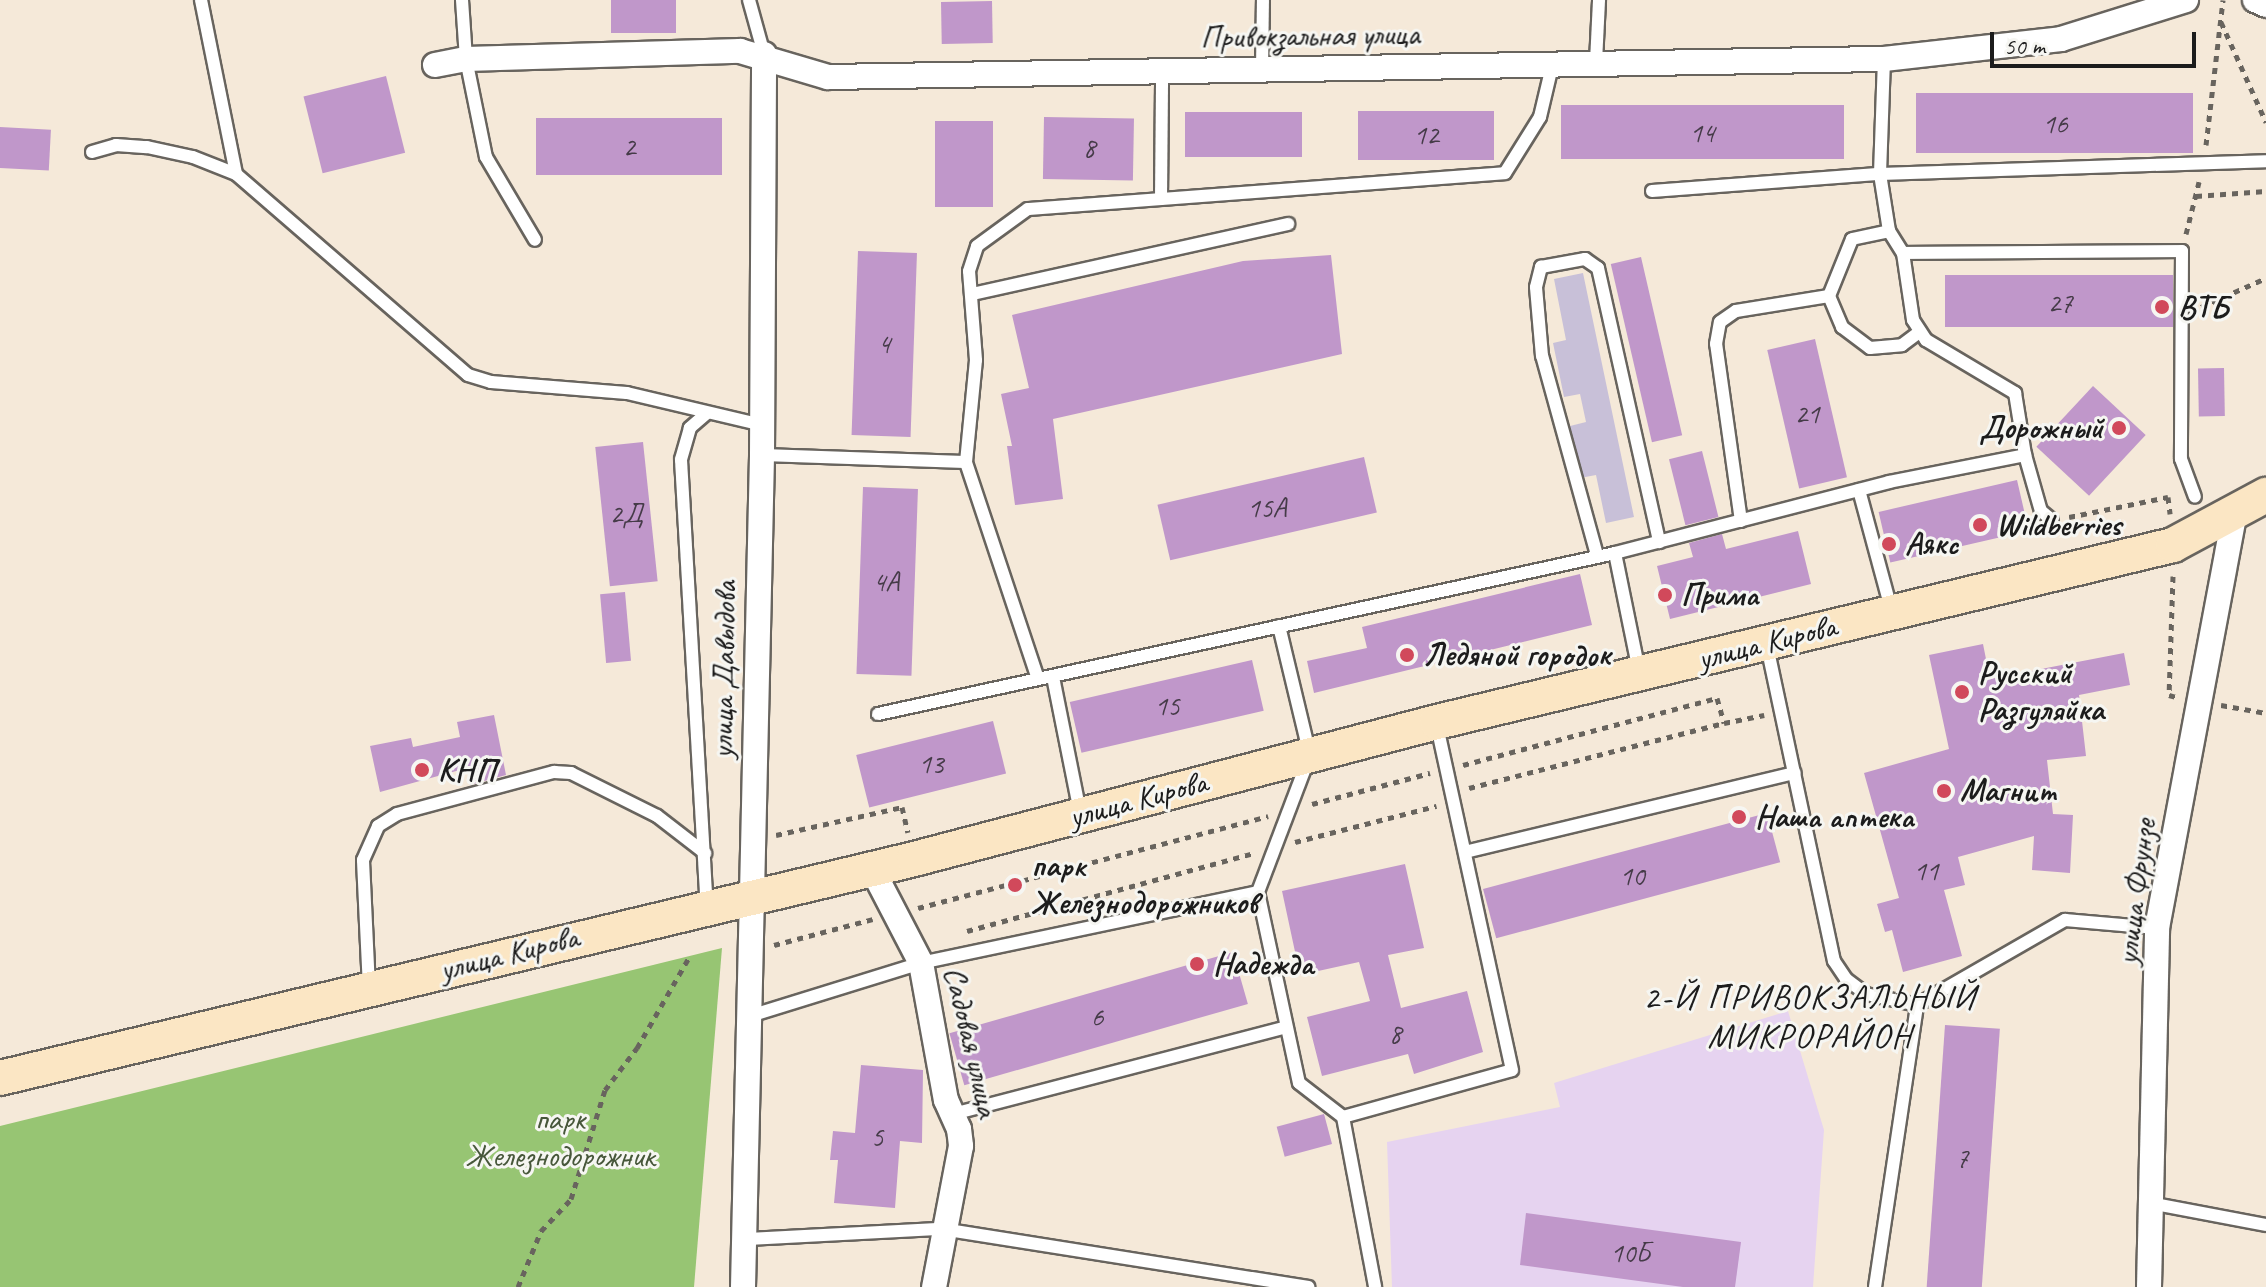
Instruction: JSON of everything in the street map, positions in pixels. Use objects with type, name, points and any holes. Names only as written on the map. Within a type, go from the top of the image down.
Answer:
[{"type":"main road","name":"улица Кирова","points":[[0,1078],[751,894],[914,859],[1437,722],[2173,545],[2266,495]]},
{"type":"street","name":"Привокзальная улица","points":[[435,65],[466,59],[764,54],[828,77],[1553,62],[1884,59],[2061,39],[2186,0]]},
{"type":"street","points":[[2255,0],[2266,5]]},
{"type":"street","name":"улица Давыдова","points":[[743,1287],[748,1239],[751,894],[762,455],[764,54]]},
{"type":"street","name":"улица Фрунзе","points":[[2149,1287],[2155,1204],[2157,928],[2235,511]]},
{"type":"street","name":"Садовая улица","points":[[872,869],[921,963],[961,1146],[942,1229],[934,1287]]},
{"type":"lane","points":[[201,0],[236,174]]},
{"type":"lane","points":[[462,0],[466,59],[486,157],[535,240]]},
{"type":"lane","points":[[749,0],[764,54]]},
{"type":"lane","points":[[1262,69],[1263,0]]},
{"type":"lane","points":[[1596,62],[1599,0]]},
{"type":"lane","points":[[1884,59],[1880,174],[1889,231],[1903,253],[1918,333],[2015,393],[2025,455],[2041,511],[2052,520]]},
{"type":"lane","points":[[1038,679],[966,462],[976,360],[970,259],[977,246],[1028,209],[1505,173],[1540,117],[1553,62]]},
{"type":"lane","points":[[1161,199],[1162,72]]},
{"type":"lane","points":[[92,152],[116,145],[147,147],[193,157],[236,174],[468,375],[491,382],[627,393],[762,425]]},
{"type":"lane","points":[[1652,191],[1880,174],[2266,161]]},
{"type":"lane","points":[[972,294],[1288,224]]},
{"type":"lane","points":[[1889,231],[1852,239],[1829,296],[1842,327],[1870,348],[1902,345],[1918,333]]},
{"type":"lane","points":[[1903,253],[2182,251],[2181,459],[2195,497]]},
{"type":"lane","points":[[1597,555],[1542,356],[1536,287],[1541,267],[1585,259],[1598,268],[1659,542]]},
{"type":"lane","points":[[1741,521],[1716,344],[1720,322],[1736,311],[1829,296]]},
{"type":"lane","points":[[707,413],[690,428],[681,460],[707,905]]},
{"type":"lane","points":[[762,455],[966,462]]},
{"type":"lane","points":[[878,714],[1615,553],[1859,490],[2025,455]]},
{"type":"lane","points":[[1859,490],[1892,612]]},
{"type":"lane","points":[[1615,553],[1639,673]]},
{"type":"lane","points":[[1279,626],[1310,755],[1258,892],[1299,1083],[1315,1101],[1343,1117],[1512,1070],[1437,722]]},
{"type":"lane","points":[[1766,643],[1834,961],[1846,979],[1866,994],[1917,1005],[2065,920],[2157,928]]},
{"type":"lane","points":[[1053,677],[1081,814]]},
{"type":"lane","points":[[369,989],[363,860],[378,826],[397,814],[554,772],[571,773],[666,822],[705,853]]},
{"type":"lane","points":[[1465,852],[1795,773]]},
{"type":"lane","points":[[750,1016],[921,963],[1258,892]]},
{"type":"lane","points":[[1875,1287],[1917,1005]]},
{"type":"lane","points":[[953,1114],[1286,1027]]},
{"type":"lane","points":[[1343,1117],[1375,1287]]},
{"type":"lane","points":[[2155,1204],[2266,1225]]},
{"type":"lane","points":[[748,1239],[942,1229],[1308,1287]]},
{"type":"path","points":[[2182,251],[2204,163],[2223,0]]},
{"type":"path","points":[[2221,21],[2266,122]]},
{"type":"path","points":[[2196,196],[2266,191]]},
{"type":"path","points":[[2182,316],[2266,278]]},
{"type":"path","points":[[2052,520],[2168,497],[2173,545],[2169,695],[2266,713]]},
{"type":"path","points":[[957,933],[1724,723]]},
{"type":"path","points":[[752,840],[902,807],[922,907]]},
{"type":"path","points":[[518,1287],[541,1231],[571,1199],[605,1090],[637,1048],[690,956]]},
{"type":"shaded area","points":[[1583,273],[1634,517],[1606,523],[1596,475],[1580,478],[1570,426],[1586,422],[1580,394],[1564,397],[1553,343],[1566,340],[1554,279]]},
{"type":"shaded area","points":[[1788,1011],[1824,1130],[1813,1287],[1392,1287],[1387,1142],[1560,1107],[1554,1083]]},
{"type":"green space","name":"парк Железнодорожник","points":[[722,948],[694,1287],[0,1287],[0,1126]]},
{"type":"building","points":[[611,0],[676,0],[676,33],[611,33]]},
{"type":"building","points":[[992,1],[993,43],[942,44],[941,2]]},
{"type":"building","points":[[386,76],[405,153],[323,173],[304,97]]},
{"type":"building","points":[[1916,93],[2193,93],[2193,153],[1916,153]]},
{"type":"building","points":[[1561,105],[1844,105],[1844,159],[1561,159]]},
{"type":"building","points":[[1358,111],[1494,111],[1494,160],[1358,160]]},
{"type":"building","points":[[1185,112],[1302,112],[1302,157],[1185,157]]},
{"type":"building","points":[[1044,117],[1134,119],[1133,181],[1043,179]]},
{"type":"building","points":[[536,118],[722,118],[722,175],[536,175]]},
{"type":"building","points":[[935,121],[993,121],[993,207],[935,207]]},
{"type":"building","points":[[0,127],[51,130],[49,171],[0,168]]},
{"type":"building","points":[[858,251],[917,253],[911,437],[852,435]]},
{"type":"building","points":[[1331,255],[1342,354],[1053,419],[1063,499],[1015,505],[1007,446],[1012,446],[1001,394],[1029,388],[1012,315],[1243,261]]},
{"type":"building","points":[[1641,257],[1682,435],[1652,442],[1611,264]]},
{"type":"building","points":[[1945,275],[2173,275],[2173,327],[1945,327]]},
{"type":"building","points":[[1815,339],[1847,477],[1799,488],[1767,350]]},
{"type":"building","points":[[2198,368],[2224,368],[2225,416],[2199,416]]},
{"type":"building","points":[[2093,386],[2146,435],[2089,496],[2036,447]]},
{"type":"building","points":[[643,442],[658,581],[610,586],[595,447]]},
{"type":"building","points":[[1702,451],[1718,517],[1685,525],[1669,459]]},
{"type":"building","points":[[1364,457],[1377,513],[1170,560],[1157,505]]},
{"type":"building","points":[[2017,480],[2029,531],[1890,563],[1879,512]]},
{"type":"building","points":[[863,487],[918,489],[911,676],[856,674]]},
{"type":"building","points":[[1798,531],[1811,584],[1670,619],[1657,566],[1693,557],[1689,543],[1722,534],[1726,549]]},
{"type":"building","points":[[1580,574],[1592,625],[1314,693],[1307,661],[1367,648],[1362,627]]},
{"type":"building","points":[[625,592],[631,661],[606,663],[600,594]]},
{"type":"building","points":[[1983,644],[1990,679],[2124,653],[2130,685],[2079,695],[2086,756],[2047,760],[2053,814],[2073,815],[2070,873],[2032,870],[2034,836],[1958,857],[1965,885],[1944,890],[1962,956],[1903,972],[1892,930],[1885,932],[1877,904],[1899,898],[1864,773],[1949,749],[1929,655]]},
{"type":"building","points":[[1252,660],[1264,711],[1081,753],[1070,702]]},
{"type":"building","points":[[494,715],[506,775],[470,785],[467,768],[380,792],[370,746],[411,738],[413,747],[460,737],[457,722]]},
{"type":"building","points":[[993,721],[1006,773],[869,808],[856,755]]},
{"type":"building","points":[[1767,813],[1780,862],[1496,938],[1483,889]]},
{"type":"building","points":[[1405,864],[1424,948],[1388,955],[1401,1008],[1467,991],[1483,1052],[1414,1074],[1408,1054],[1322,1076],[1307,1017],[1370,1001],[1359,962],[1300,975],[1282,891]]},
{"type":"building","points":[[1233,952],[1248,1004],[964,1085],[949,1033]]},
{"type":"building","points":[[1945,1025],[2000,1029],[1982,1287],[1927,1287]]},
{"type":"building","points":[[861,1065],[923,1070],[922,1143],[900,1141],[895,1208],[834,1203],[838,1160],[830,1160],[833,1131],[855,1133]]},
{"type":"building","points":[[1324,1114],[1332,1144],[1285,1157],[1277,1127]]},
{"type":"building","points":[[1526,1213],[1741,1242],[1735,1287],[1683,1287],[1520,1265]]},
{"type":"place","name":"ВТБ","points":[[2162,307]]},
{"type":"place","name":"Дорожный","points":[[2119,428]]},
{"type":"place","name":"Wildberries","points":[[1980,525]]},
{"type":"place","name":"Аякс","points":[[1889,544]]},
{"type":"place","name":"Прима","points":[[1665,595]]},
{"type":"place","name":"Ледяной городок","points":[[1407,655]]},
{"type":"place","name":"Русский Разгуляйка","points":[[1962,692]]},
{"type":"place","name":"КНП","points":[[422,770]]},
{"type":"place","name":"Магнит","points":[[1944,791]]},
{"type":"place","name":"Наша аптека","points":[[1739,817]]},
{"type":"place","name":"парк Железнодорожников","points":[[1015,885]]},
{"type":"place","name":"Надежда","points":[[1197,964]]},
{"type":"district","name":"2-Й ПРИВОКЗАЛЬНЫЙ МИКРОРАЙОН","points":[[1810,1016]]}]
